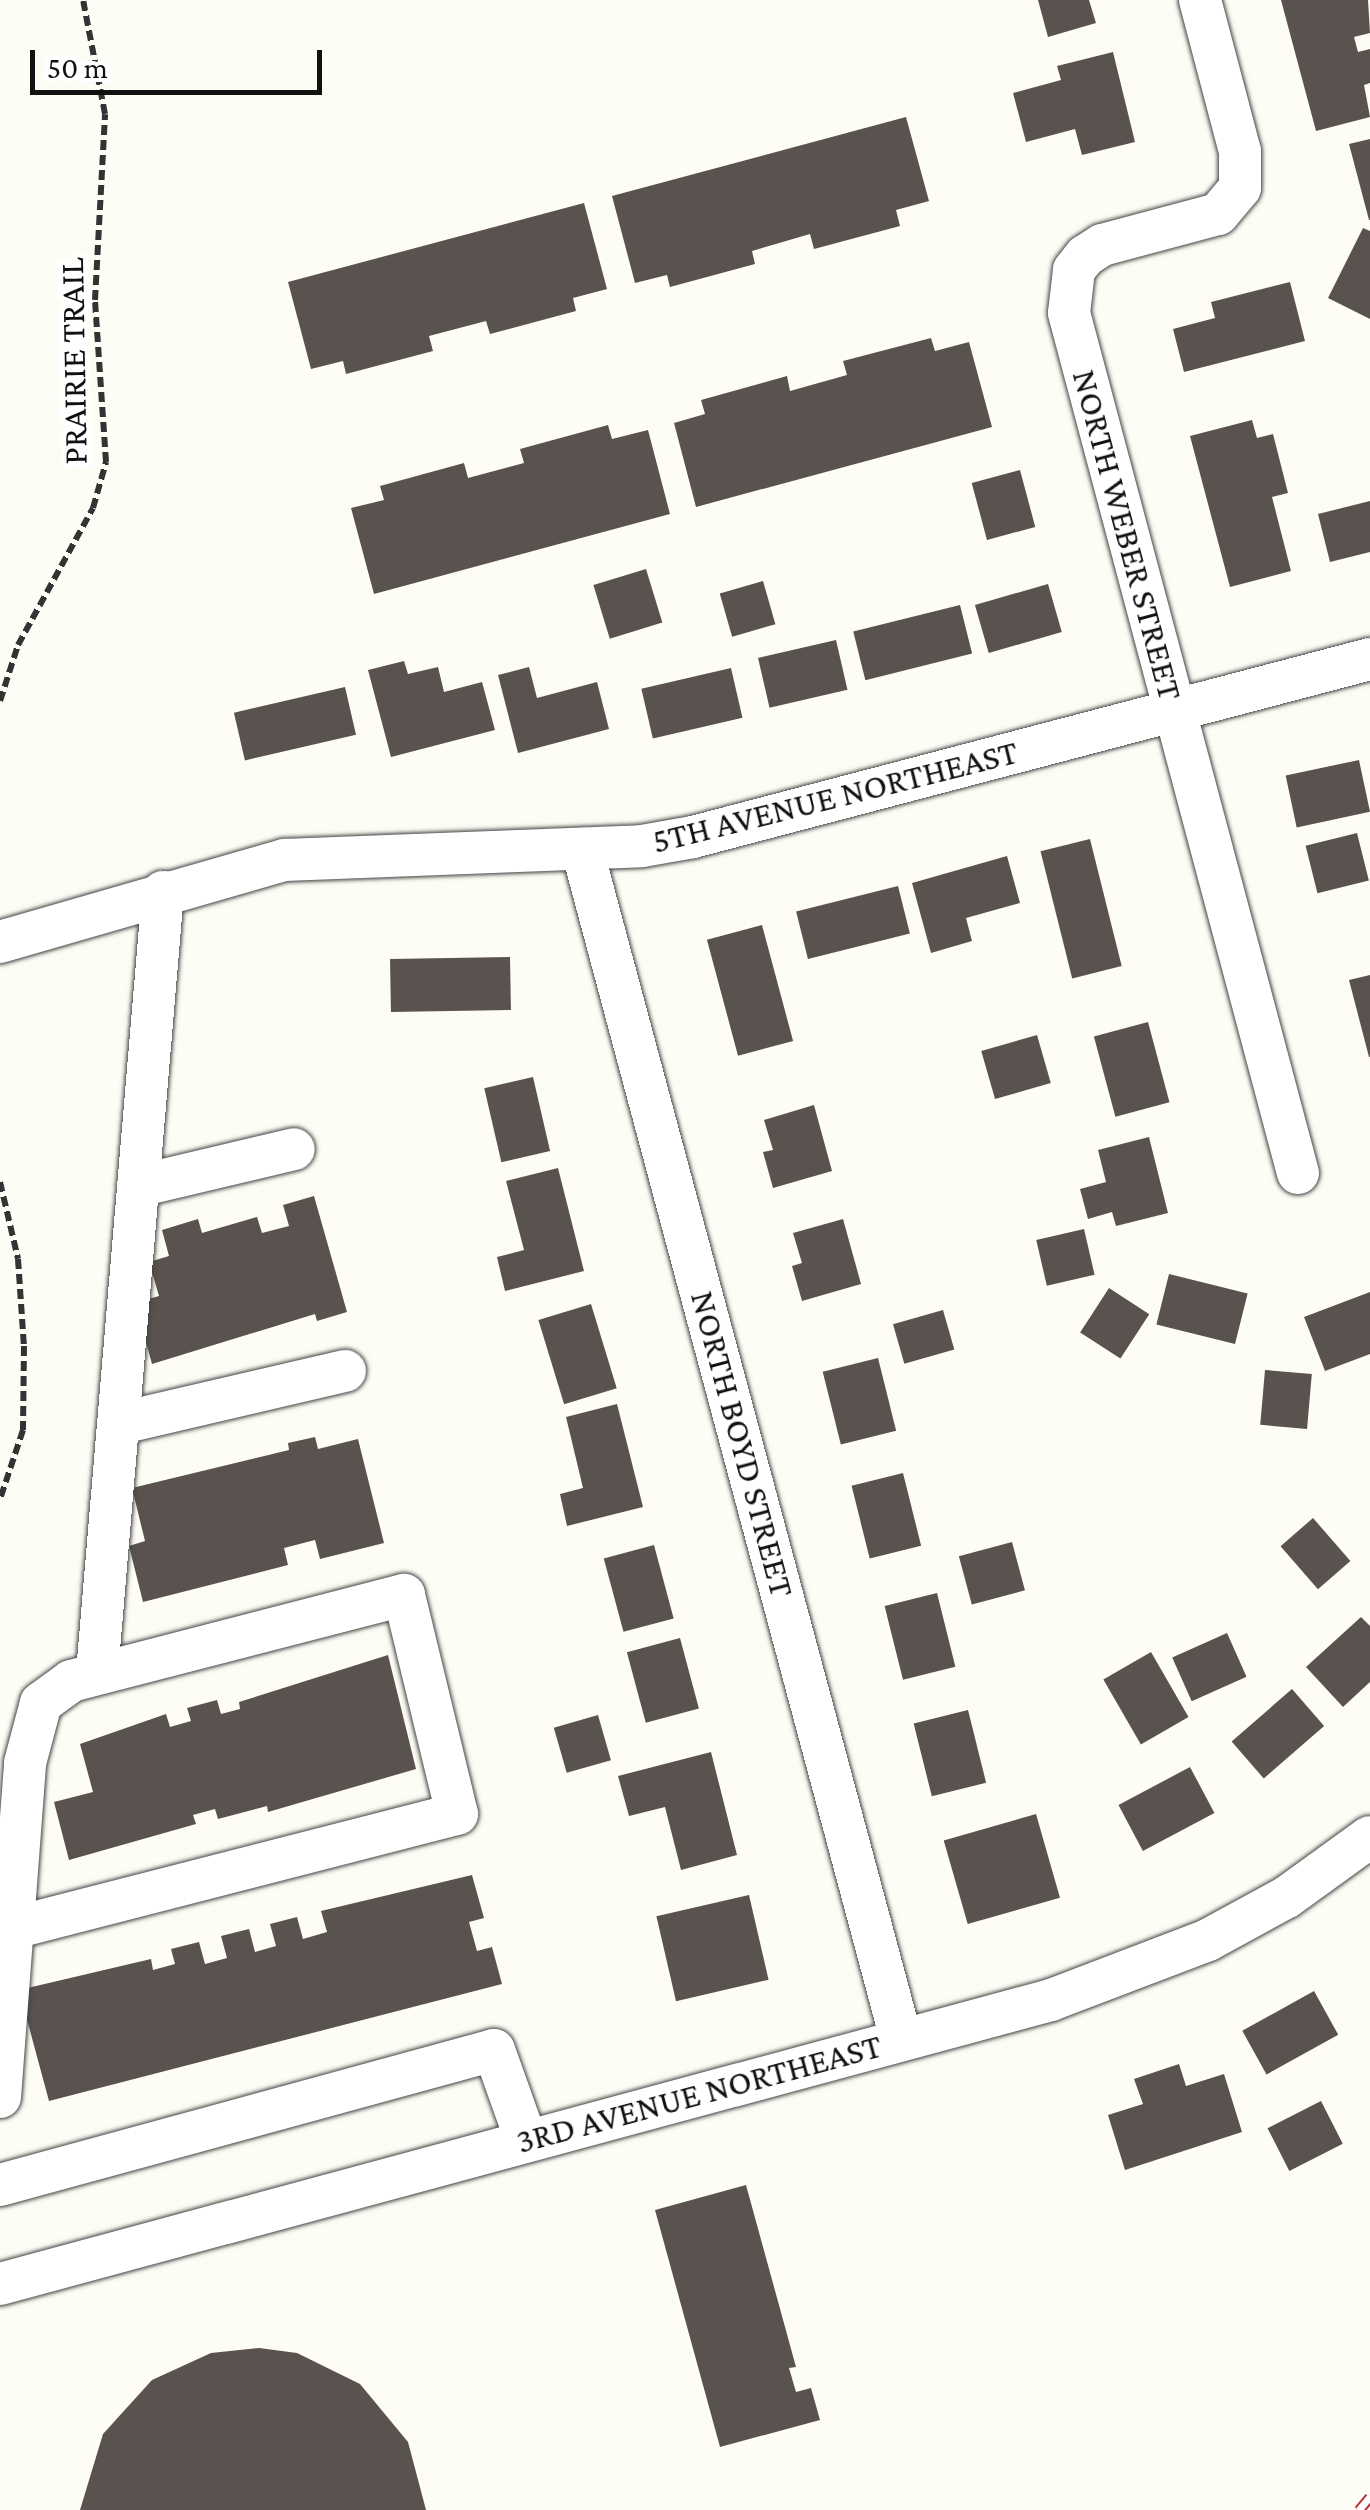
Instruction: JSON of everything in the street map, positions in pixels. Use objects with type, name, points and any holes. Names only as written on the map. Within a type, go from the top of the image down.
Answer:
[{"type":"street","name":"NORTH WEBER STREET","points":[[1200,0],[1240,151],[1234,203],[1218,214],[1102,245],[1074,270],[1068,291],[1173,712],[1298,1172]]},
{"type":"street","name":"5TH AVENUE NORTHEAST","points":[[0,942],[284,860],[582,850],[693,837],[1370,659]]},
{"type":"street","name":"NORTH BOYD STREET","points":[[582,850],[901,2039]]},
{"type":"street","points":[[97,1673],[163,892]]},
{"type":"street","points":[[138,1186],[294,1149]]},
{"type":"street","points":[[121,1423],[345,1371]]},
{"type":"street","points":[[0,2097],[25,1763],[41,1704],[71,1680],[404,1596],[456,1814],[13,1928]]},
{"type":"street","name":"3RD AVENUE NORTHEAST","points":[[0,2284],[1051,2000],[1174,1955],[1287,1898],[1370,1837]]},
{"type":"street","points":[[0,2185],[494,2050],[526,2140]]},
{"type":"path","name":"PRAIRIE TRAIL","points":[[0,701],[18,645],[93,508],[106,462],[95,300],[106,114],[84,0]]},
{"type":"path","points":[[0,1182],[18,1259],[24,1346],[23,1430],[0,1499]]},
{"type":"building","points":[[1038,0],[1089,0],[1096,23],[1048,37]]},
{"type":"building","points":[[1281,0],[1368,0],[1370,33],[1354,37],[1358,52],[1370,49],[1370,83],[1364,85],[1370,117],[1316,131]]},
{"type":"building","points":[[1113,52],[1135,142],[1082,155],[1075,129],[1026,142],[1013,93],[1061,80],[1057,66]]},
{"type":"building","points":[[906,117],[929,201],[896,210],[900,226],[814,249],[810,234],[752,251],[755,264],[670,287],[667,275],[635,283],[612,196]]},
{"type":"building","points":[[1370,139],[1370,220],[1369,220],[1349,144]]},
{"type":"building","points":[[584,203],[607,289],[573,298],[576,311],[490,334],[486,321],[429,336],[433,351],[346,374],[343,361],[311,369],[288,282]]},
{"type":"building","points":[[1363,228],[1370,231],[1370,319],[1328,298]]},
{"type":"building","points":[[1290,282],[1305,341],[1184,372],[1173,329],[1215,318],[1211,302]]},
{"type":"building","points":[[931,338],[935,351],[969,342],[992,427],[696,507],[674,423],[705,414],[701,400],[787,376],[790,391],[847,375],[843,361]]},
{"type":"building","points":[[1252,420],[1257,438],[1273,434],[1288,493],[1272,497],[1291,571],[1230,587],[1190,436]]},
{"type":"building","points":[[608,425],[612,439],[648,430],[670,514],[374,594],[351,508],[384,500],[380,486],[464,463],[468,478],[524,463],[520,449]]},
{"type":"building","points":[[1020,470],[1035,527],[987,540],[972,483]]},
{"type":"building","points":[[1370,501],[1370,552],[1330,562],[1318,514]]},
{"type":"building","points":[[646,569],[662,623],[610,639],[593,585]]},
{"type":"building","points":[[763,581],[775,624],[732,637],[720,593]]},
{"type":"building","points":[[1048,584],[1062,632],[989,653],[975,605]]},
{"type":"building","points":[[960,605],[972,654],[865,680],[853,632]]},
{"type":"building","points":[[836,640],[847,690],[770,708],[758,658]]},
{"type":"building","points":[[404,661],[408,674],[438,667],[444,692],[482,682],[495,730],[391,757],[368,670]]},
{"type":"building","points":[[529,667],[537,698],[597,682],[609,729],[518,753],[498,675]]},
{"type":"building","points":[[731,668],[742,718],[653,738],[641,689]]},
{"type":"building","points":[[345,687],[356,735],[245,760],[234,713]]},
{"type":"building","points":[[1359,760],[1370,812],[1297,827],[1286,776]]},
{"type":"building","points":[[1357,833],[1369,881],[1317,893],[1306,846]]},
{"type":"building","points":[[1090,839],[1122,966],[1072,978],[1041,851]]},
{"type":"building","points":[[1007,856],[1020,903],[966,918],[972,941],[931,953],[912,883]]},
{"type":"building","points":[[898,886],[910,934],[808,959],[796,911]]},
{"type":"building","points":[[762,925],[793,1041],[738,1056],[707,940]]},
{"type":"building","points":[[510,957],[511,1010],[391,1012],[390,959]]},
{"type":"building","points":[[1370,975],[1370,1057],[1369,1057],[1349,980]]},
{"type":"building","points":[[1148,1022],[1169,1102],[1115,1117],[1094,1036]]},
{"type":"building","points":[[1037,1035],[1051,1083],[995,1099],[981,1051]]},
{"type":"building","points":[[533,1077],[550,1151],[501,1162],[484,1088]]},
{"type":"building","points":[[814,1105],[832,1171],[773,1188],[763,1152],[773,1150],[764,1120]]},
{"type":"building","points":[[1149,1137],[1168,1213],[1116,1226],[1112,1212],[1088,1219],[1080,1189],[1106,1182],[1098,1150]]},
{"type":"building","points":[[558,1168],[584,1271],[505,1291],[497,1257],[524,1250],[506,1181]]},
{"type":"building","points":[[314,1196],[347,1312],[317,1321],[315,1314],[152,1364],[135,1303],[159,1296],[149,1262],[169,1256],[162,1230],[198,1219],[202,1233],[257,1217],[262,1233],[289,1226],[283,1205]]},
{"type":"building","points":[[843,1219],[861,1284],[802,1301],[792,1266],[802,1263],[793,1233]]},
{"type":"building","points":[[1084,1229],[1095,1275],[1047,1286],[1036,1240]]},
{"type":"building","points":[[1169,1274],[1248,1294],[1235,1344],[1156,1324]]},
{"type":"building","points":[[1109,1288],[1149,1314],[1120,1359],[1080,1332]]},
{"type":"building","points":[[1370,1292],[1370,1354],[1325,1371],[1304,1317]]},
{"type":"building","points":[[591,1304],[617,1388],[564,1404],[538,1320]]},
{"type":"building","points":[[943,1310],[954,1349],[904,1364],[893,1324]]},
{"type":"building","points":[[878,1358],[896,1431],[841,1445],[823,1372]]},
{"type":"building","points":[[1265,1370],[1312,1374],[1307,1429],[1260,1425]]},
{"type":"building","points":[[617,1404],[643,1507],[567,1526],[560,1494],[583,1488],[566,1417]]},
{"type":"building","points":[[315,1437],[318,1449],[358,1439],[384,1543],[320,1559],[315,1540],[284,1548],[288,1565],[143,1602],[129,1546],[145,1541],[132,1488],[289,1450],[288,1443]]},
{"type":"building","points":[[903,1473],[921,1546],[870,1559],[852,1486]]},
{"type":"building","points":[[1313,1518],[1350,1561],[1318,1589],[1281,1546]]},
{"type":"building","points":[[1012,1542],[1025,1590],[972,1605],[959,1556]]},
{"type":"building","points":[[654,1545],[674,1618],[623,1632],[604,1558]]},
{"type":"building","points":[[937,1593],[955,1667],[903,1680],[885,1606]]},
{"type":"building","points":[[1361,1617],[1370,1626],[1370,1682],[1343,1707],[1306,1667]]},
{"type":"building","points":[[1227,1633],[1247,1677],[1192,1701],[1172,1657]]},
{"type":"building","points":[[680,1638],[699,1709],[646,1723],[627,1652]]},
{"type":"building","points":[[1151,1652],[1188,1717],[1141,1744],[1103,1680]]},
{"type":"building","points":[[388,1655],[416,1769],[268,1812],[267,1806],[218,1819],[215,1809],[193,1815],[196,1824],[69,1860],[54,1802],[93,1792],[80,1744],[166,1714],[170,1727],[191,1721],[187,1708],[217,1700],[221,1714],[240,1709],[239,1702]]},
{"type":"building","points":[[1292,1689],[1324,1726],[1264,1778],[1232,1741]]},
{"type":"building","points":[[968,1710],[986,1783],[932,1796],[914,1724]]},
{"type":"building","points":[[598,1715],[611,1760],[567,1773],[554,1728]]},
{"type":"building","points":[[711,1752],[737,1855],[681,1870],[665,1807],[629,1816],[618,1776]]},
{"type":"building","points":[[1190,1767],[1214,1813],[1143,1851],[1118,1805]]},
{"type":"building","points":[[1036,1814],[1060,1898],[968,1924],[944,1840]]},
{"type":"building","points":[[472,1875],[484,1918],[469,1922],[477,1951],[492,1947],[502,1984],[49,2101],[19,1990],[151,1959],[153,1970],[175,1964],[171,1949],[199,1942],[205,1964],[227,1958],[221,1936],[249,1929],[255,1952],[276,1946],[270,1924],[297,1917],[303,1939],[327,1932],[321,1911]]},
{"type":"building","points":[[749,1895],[769,1980],[676,2001],[656,1916]]},
{"type":"building","points":[[1314,1991],[1338,2035],[1267,2074],[1242,2031]]},
{"type":"building","points":[[1179,2064],[1186,2086],[1224,2074],[1242,2132],[1125,2170],[1108,2115],[1143,2104],[1134,2079]]},
{"type":"building","points":[[1321,2101],[1343,2144],[1289,2171],[1268,2128]]},
{"type":"building","points":[[746,2185],[796,2367],[789,2368],[796,2392],[811,2388],[820,2420],[720,2447],[655,2210]]},
{"type":"building","points":[[259,2348],[297,2353],[360,2384],[408,2442],[426,2510],[80,2510],[103,2434],[152,2380],[211,2353]]},
{"type":"railway","points":[[1359,2510],[1370,2497]]}]
